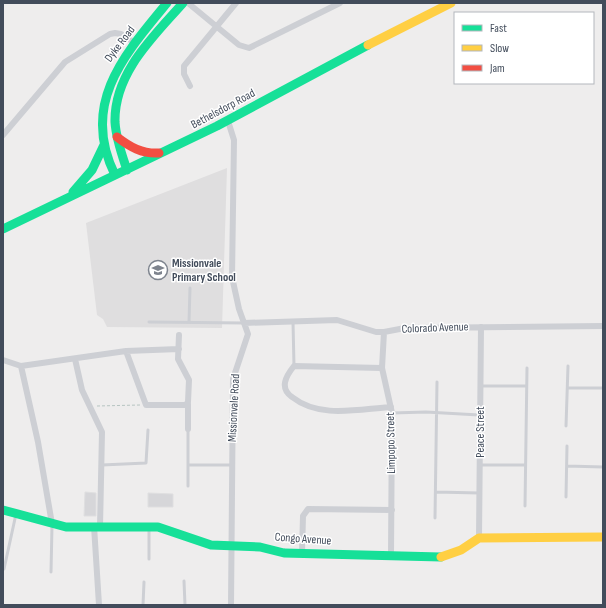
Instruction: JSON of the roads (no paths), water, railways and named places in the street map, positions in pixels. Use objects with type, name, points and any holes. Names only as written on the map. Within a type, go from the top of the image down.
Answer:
[{"type":"street","name":"Dyke Road","points":[[115,175],[108,162],[104,145],[103,115],[108,86],[119,63],[167,3]]},
{"type":"street","name":"Dyke Road","points":[[126,170],[117,137],[115,112],[119,88],[137,57],[183,3]]},
{"type":"street","points":[[188,3],[240,45],[249,48],[340,3]]},
{"type":"street","points":[[190,86],[184,74],[184,66],[236,3]]},
{"type":"street","name":"Bethelsdorp Road","points":[[3,229],[228,120],[450,3]]},
{"type":"street","points":[[3,135],[60,67],[72,57],[115,32],[122,34],[135,43]]},
{"type":"street","name":"Missionvale Road","points":[[228,120],[234,140],[232,277],[234,294],[248,334],[234,379],[231,605]]},
{"type":"street","points":[[117,137],[135,150],[145,153],[164,152]]},
{"type":"street","points":[[65,200],[89,175],[104,145]]},
{"type":"street","name":"Colorado Avenue","points":[[244,323],[337,320],[370,330],[384,332],[406,328],[603,326]]},
{"type":"street","name":"Peace Street","points":[[479,538],[481,327]]},
{"type":"street","name":"Limpopo Street","points":[[384,332],[382,368],[392,410],[391,555]]},
{"type":"street","points":[[179,336],[178,359],[189,380],[188,429]]},
{"type":"street","points":[[3,360],[21,366],[126,351],[179,349]]},
{"type":"street","points":[[126,351],[146,405],[184,406],[188,404]]},
{"type":"street","points":[[75,359],[82,390],[102,432],[102,465],[97,526],[99,605]]},
{"type":"street","points":[[21,366],[38,442],[52,524]]},
{"type":"street","points":[[382,368],[294,366],[286,376],[286,390],[293,398],[307,407],[331,412],[392,410]]},
{"type":"street","points":[[302,553],[304,516],[308,509],[392,510]]},
{"type":"street","name":"Congo Avenue","points":[[3,510],[17,512],[52,524],[66,527],[149,526],[167,529],[203,543],[260,547],[279,552],[442,557],[461,550],[479,538]]},
{"type":"street","points":[[479,538],[603,537]]},
{"type":"lane","points":[[189,322],[190,288]]},
{"type":"lane","points":[[293,321],[294,366]]},
{"type":"lane","points":[[148,322],[244,323]]},
{"type":"lane","points":[[566,426],[568,366]]},
{"type":"lane","points":[[525,506],[527,368]]},
{"type":"lane","points":[[435,518],[437,382]]},
{"type":"lane","points":[[480,386],[526,386]]},
{"type":"lane","points":[[568,388],[603,388]]},
{"type":"lane","points":[[392,410],[437,414],[480,415]]},
{"type":"lane","points":[[188,429],[188,486]]},
{"type":"lane","points":[[102,465],[146,463],[148,430]]},
{"type":"lane","points":[[566,497],[567,446]]},
{"type":"lane","points":[[189,466],[232,465]]},
{"type":"lane","points":[[480,465],[525,465]]},
{"type":"lane","points":[[567,466],[603,467]]},
{"type":"lane","points":[[436,492],[479,493]]},
{"type":"lane","points":[[4,569],[17,512]]},
{"type":"lane","points":[[51,572],[52,524]]},
{"type":"lane","points":[[149,526],[149,559]]},
{"type":"lane","points":[[184,581],[185,605]]},
{"type":"lane","points":[[143,605],[144,582]]},
{"type":"place","name":"Missionvale Primary School","points":[[158,270]]}]
